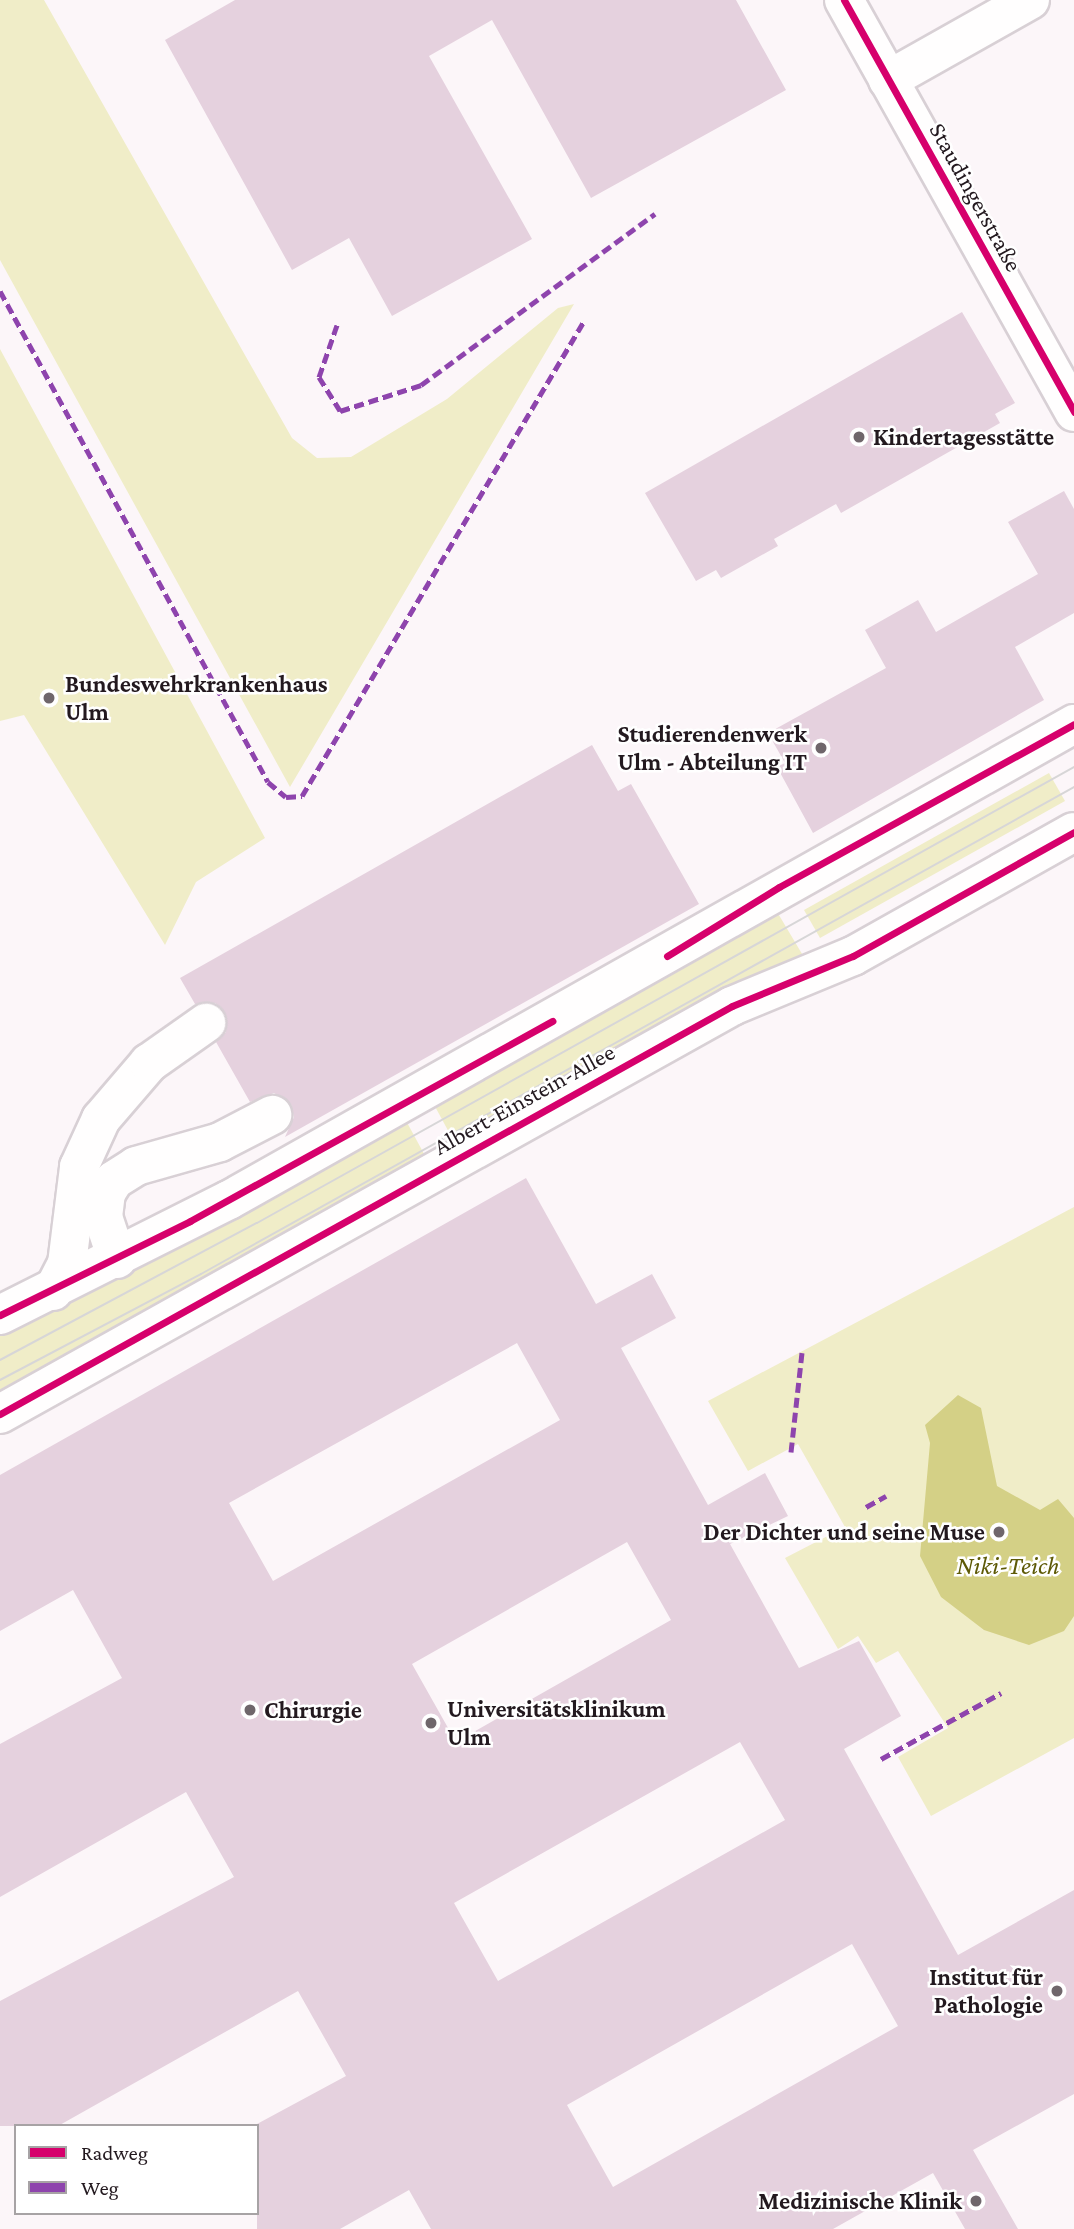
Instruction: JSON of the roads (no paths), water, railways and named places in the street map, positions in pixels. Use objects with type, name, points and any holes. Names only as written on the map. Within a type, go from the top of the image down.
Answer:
[{"type":"street","name":"Staudingerstraße","points":[[844,0],[1074,412]]},
{"type":"street","points":[[888,80],[1030,0]]},
{"type":"street","points":[[0,1315],[117,1259],[528,1034],[715,929],[779,887],[1074,724]]},
{"type":"street","name":"Albert-Einstein-Allee","points":[[0,1414],[732,1006],[853,956],[1074,832]]},
{"type":"street","points":[[53,1290],[69,1253],[79,1167],[101,1119],[149,1063],[205,1023]]},
{"type":"street","points":[[117,1259],[103,1217],[106,1193],[114,1180],[136,1166],[220,1142],[272,1115]]},
{"type":"water","name":"Niki-Teich","points":[[958,1395],[981,1408],[997,1486],[1040,1510],[1058,1499],[1074,1518],[1074,1616],[1064,1631],[1029,1645],[984,1630],[941,1597],[920,1556],[930,1443],[925,1425]]},
{"type":"tram line","points":[[0,1360],[257,1223],[1074,767]]},
{"type":"tram line","points":[[0,1380],[201,1274],[1074,787]]},
{"type":"place","name":"Kindertagesstätte","points":[[859,437]]},
{"type":"place","name":"Bundeswehrkrankenhaus Ulm","points":[[49,698]]},
{"type":"place","name":"Studierendenwerk Ulm - Abteilung IT","points":[[821,748]]},
{"type":"place","name":"Der Dichter und seine Muse","points":[[999,1532]]},
{"type":"place","name":"Chirurgie","points":[[250,1710]]},
{"type":"place","name":"Universitätsklinikum Ulm","points":[[431,1723]]},
{"type":"place","name":"Institut für Pathologie","points":[[1057,1991]]},
{"type":"place","name":"Medizinische Klinik","points":[[976,2201]]}]
